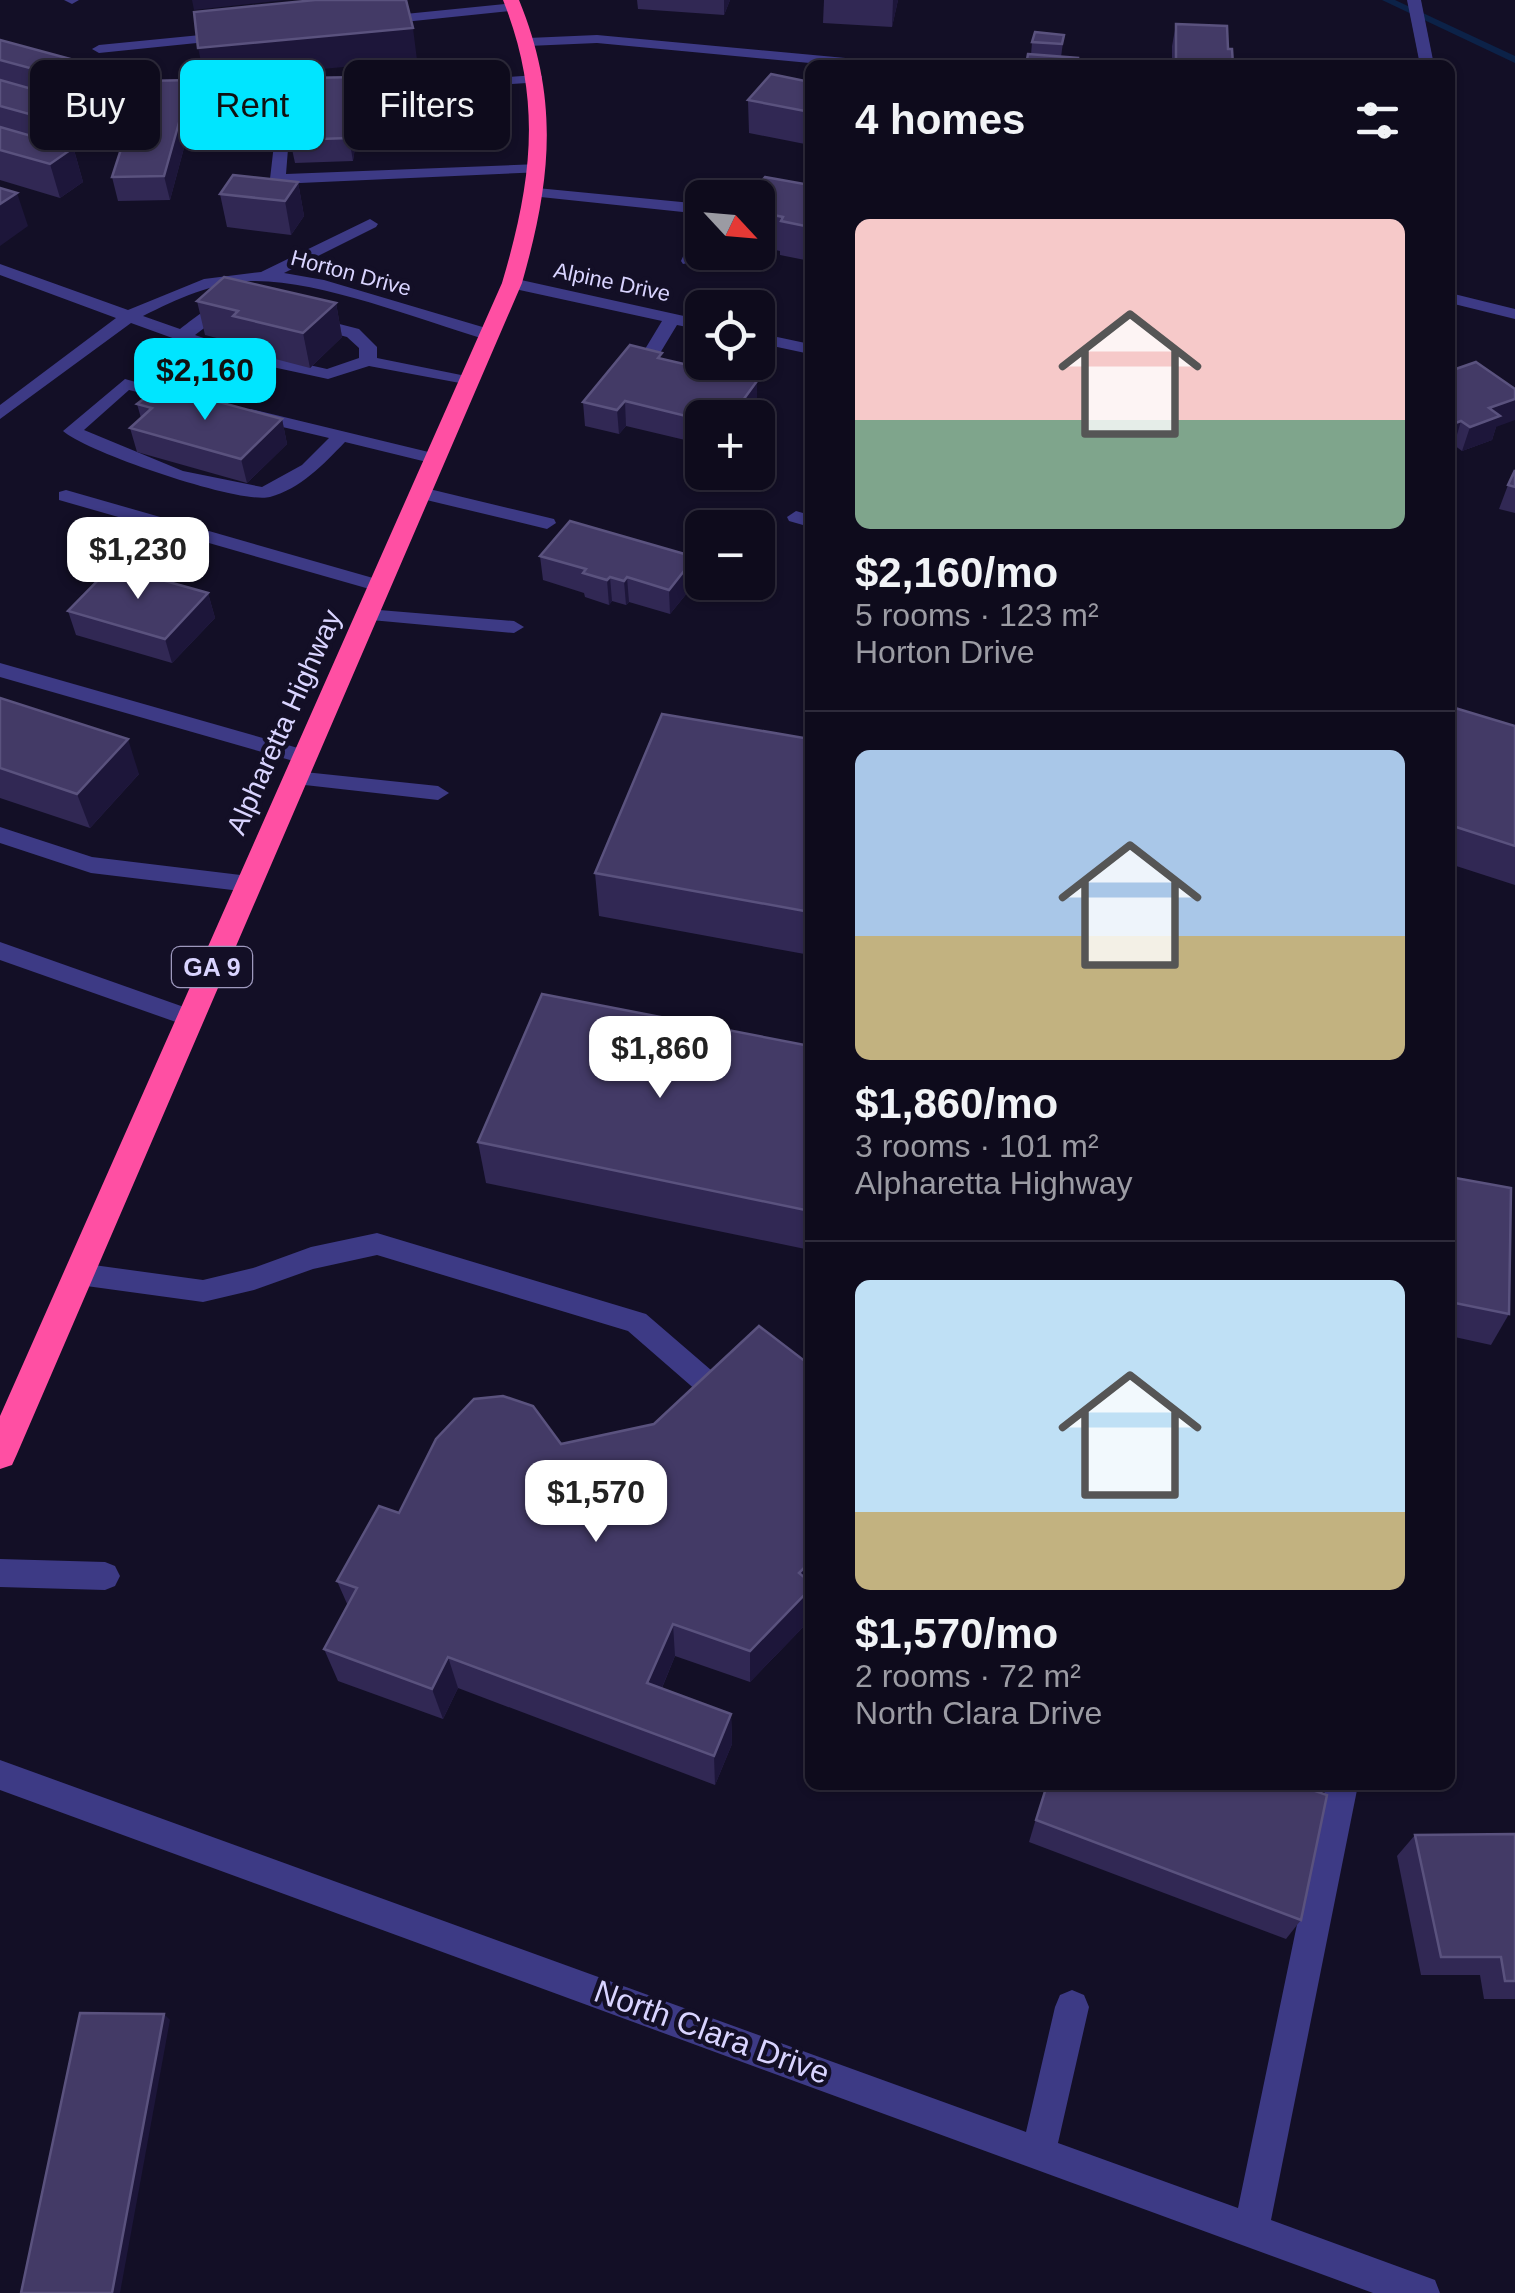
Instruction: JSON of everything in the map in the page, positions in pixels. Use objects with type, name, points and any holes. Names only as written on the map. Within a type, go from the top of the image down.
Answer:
[{"type":"highway","name":"Alpharetta Highway","points":[[0,1454],[512,283],[537,192],[542,138],[537,80],[513,3]]},
{"type":"street","points":[[1414,0],[1426,60]]},
{"type":"street","points":[[366,22],[513,3]]},
{"type":"street","points":[[100,50],[252,34]]},
{"type":"street","points":[[528,42],[597,39],[824,60]]},
{"type":"street","points":[[537,80],[285,95],[278,178],[539,168]]},
{"type":"street","points":[[537,192],[685,207]]},
{"type":"street","points":[[263,276],[370,224]]},
{"type":"street","points":[[0,269],[228,352],[328,374],[368,361],[470,382]]},
{"type":"street","name":"Horton Drive","points":[[0,414],[84,346],[193,284],[263,276],[295,278],[490,336]]},
{"type":"street","name":"Alpine Drive","points":[[512,283],[685,322]]},
{"type":"street","points":[[1455,299],[1515,314]]},
{"type":"street","points":[[182,336],[218,309],[242,303]]},
{"type":"street","points":[[298,318],[353,333],[368,347],[368,361]]},
{"type":"street","points":[[646,364],[672,319]]},
{"type":"street","points":[[775,342],[805,348]]},
{"type":"street","points":[[341,436],[310,469],[265,494],[178,475],[72,431],[125,384],[224,408],[341,436],[436,459]]},
{"type":"street","points":[[421,493],[547,522]]},
{"type":"street","points":[[66,496],[380,586]]},
{"type":"street","points":[[367,615],[514,627]]},
{"type":"street","points":[[1,671],[300,768],[438,793]]},
{"type":"street","points":[[0,835],[91,865],[249,884]]},
{"type":"street","points":[[0,951],[190,1018]]},
{"type":"street","points":[[78,1274],[203,1291],[254,1279],[311,1258],[377,1244],[637,1322],[724,1397]]},
{"type":"street","points":[[0,1573],[105,1576]]},
{"type":"street","name":"North Clara Drive","points":[[0,1775],[1422,2293]]},
{"type":"street","points":[[1251,2230],[1341,1790]]},
{"type":"street","points":[[1039,2152],[1072,2007]]},
{"type":"building","points":[[315,0],[406,0],[413,28],[198,48],[194,12]]},
{"type":"building","points":[[1176,24],[1227,26],[1233,60],[1176,60]]},
{"type":"building","points":[[1035,32],[1064,35],[1062,44],[1032,42]]},
{"type":"building","points":[[0,40],[74,60],[30,60],[30,68],[0,60]]},
{"type":"building","points":[[1028,54],[1078,58],[1078,60],[1027,60]]},
{"type":"building","points":[[771,74],[805,81],[805,111],[748,100]]},
{"type":"building","points":[[344,77],[344,138],[324,139],[324,78]]},
{"type":"building","points":[[0,80],[30,88],[30,114],[0,106]]},
{"type":"building","points":[[180,80],[180,119],[164,176],[112,177],[121,150],[160,150],[160,81]]},
{"type":"building","points":[[0,127],[30,136],[30,150],[70,150],[50,164],[0,150]]},
{"type":"building","points":[[233,175],[298,182],[285,201],[220,194]]},
{"type":"building","points":[[765,177],[805,184],[805,226],[781,221],[783,217],[775,215],[775,180],[763,180]]},
{"type":"building","points":[[0,188],[17,193],[0,204]]},
{"type":"building","points":[[224,277],[336,303],[303,333],[233,316],[238,311],[197,301]]},
{"type":"building","points":[[630,345],[662,353],[658,358],[685,364],[685,380],[757,381],[743,400],[685,400],[685,416],[625,401],[617,410],[583,402]]},
{"type":"building","points":[[1476,362],[1515,389],[1515,399],[1489,408],[1500,416],[1470,427],[1461,421],[1455,423],[1455,369]]},
{"type":"building","points":[[175,390],[282,419],[241,459],[130,428],[152,408],[137,404],[151,393],[168,397]]},
{"type":"building","points":[[570,521],[685,554],[685,570],[669,590],[627,577],[624,581],[610,577],[607,580],[583,573],[586,569],[540,556]]},
{"type":"building","points":[[112,566],[208,593],[165,639],[68,611]]},
{"type":"building","points":[[0,698],[128,739],[77,794],[0,768]]},
{"type":"building","points":[[1455,708],[1515,726],[1515,846],[1455,827]]},
{"type":"building","points":[[662,714],[805,738],[805,911],[595,873]]},
{"type":"building","points":[[542,994],[805,1045],[805,1210],[478,1142]]},
{"type":"building","points":[[1455,1178],[1511,1188],[1509,1314],[1455,1303]]},
{"type":"building","points":[[759,1326],[805,1361],[805,1567],[799,1573],[805,1578],[805,1594],[750,1651],[673,1624],[647,1683],[731,1714],[714,1756],[448,1657],[432,1689],[324,1649],[357,1588],[337,1581],[379,1506],[399,1513],[436,1439],[474,1399],[503,1396],[533,1406],[561,1444],[654,1424]]},
{"type":"building","points":[[1045,1790],[1312,1790],[1327,1795],[1301,1920],[1036,1820]]},
{"type":"building","points":[[1515,1834],[1515,1981],[1505,1981],[1501,1957],[1441,1957],[1415,1835]]},
{"type":"building","points":[[80,2013],[164,2014],[112,2293],[21,2293]]},
{"type":"waterway","points":[[1387,0],[1515,60]]}]
